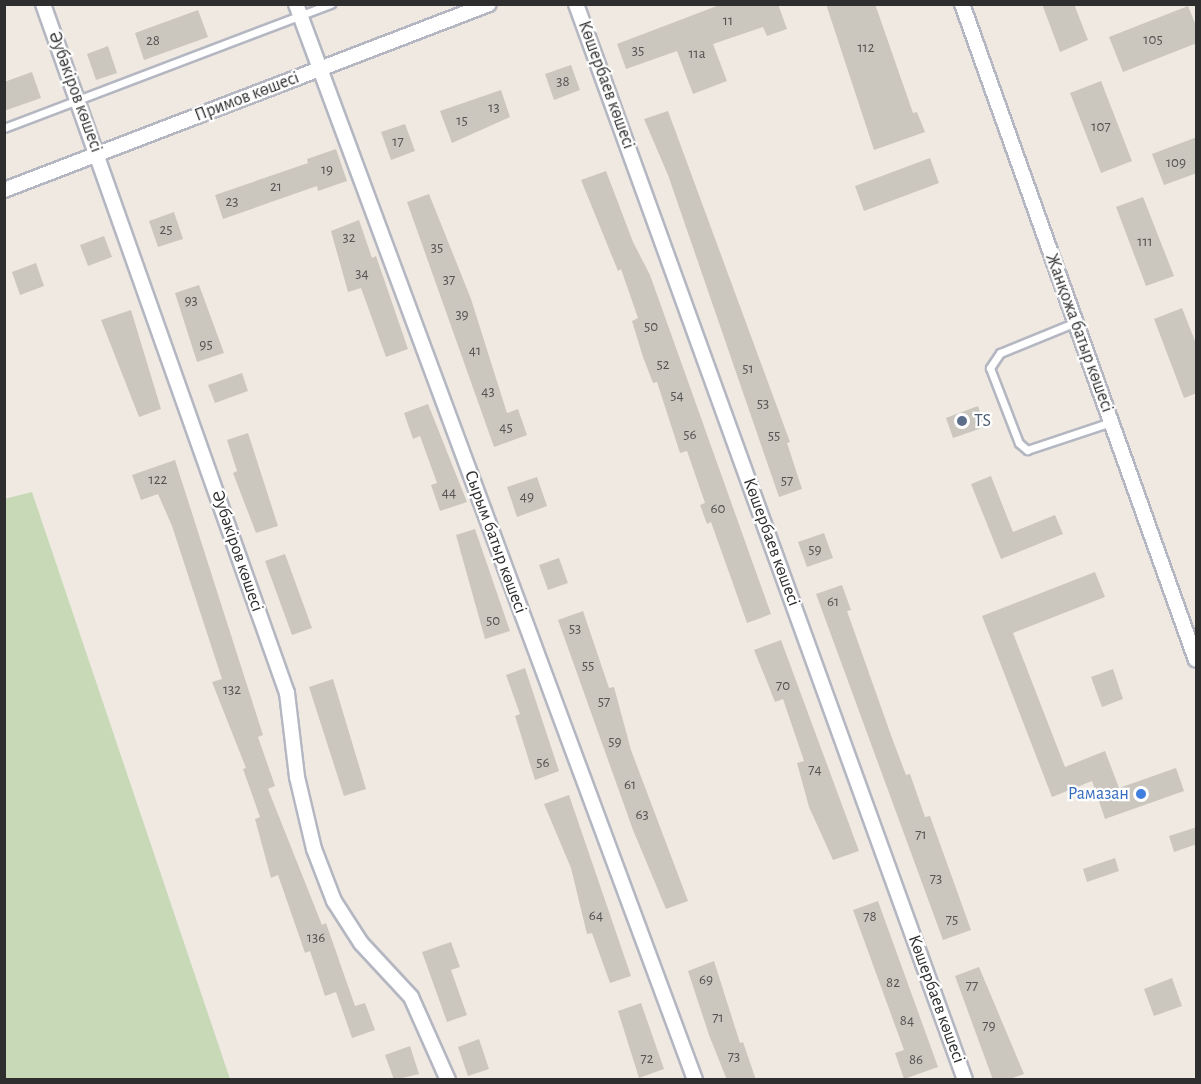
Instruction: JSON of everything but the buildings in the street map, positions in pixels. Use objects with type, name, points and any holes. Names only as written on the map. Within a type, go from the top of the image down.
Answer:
[{"type":"street","name":"Әубәкіров көшесі","points":[[43,4],[287,693],[297,777],[314,849],[334,901],[361,943],[411,997],[448,1080]]},
{"type":"street","name":"Примов көшесі","points":[[4,190],[489,4]]},
{"type":"street","name":"Көшербаев көшесі","points":[[576,4],[965,1080]]},
{"type":"street","name":"Жанқожа батыр көшесі","points":[[962,4],[1197,660]]},
{"type":"street","name":"Сырым батыр көшесі","points":[[298,10],[695,1080]]},
{"type":"lane","points":[[4,128],[298,10],[331,4]]},
{"type":"lane","points":[[1076,322],[1000,353],[990,368],[1019,442],[1027,450],[1111,422]]},
{"type":"green space","points":[[32,492],[230,1079],[5,1079],[4,499]]},
{"type":"place","name":"TS","points":[[962,421]]},
{"type":"place","name":"Рамазан","points":[[1141,794]]}]
